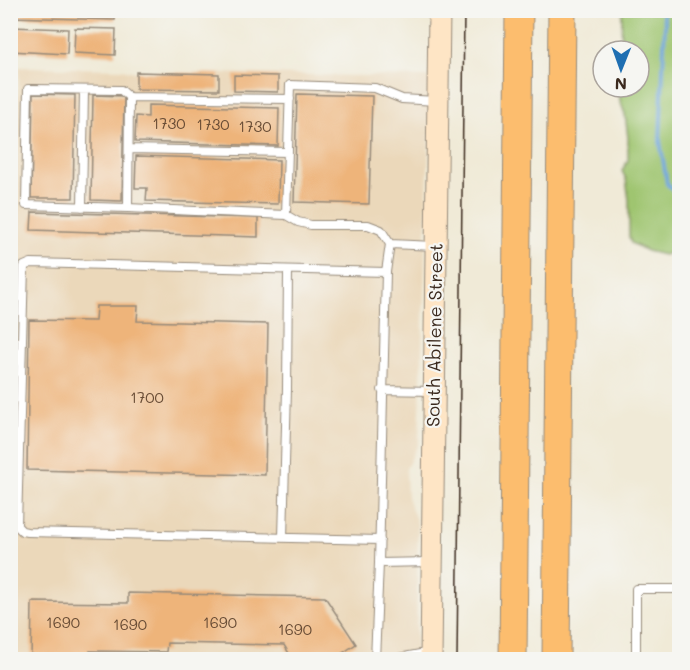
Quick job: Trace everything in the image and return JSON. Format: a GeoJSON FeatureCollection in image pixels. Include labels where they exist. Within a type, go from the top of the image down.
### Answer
{"type":"FeatureCollection","features":[{"type":"Feature","properties":{"kind":"highway"},"geometry":{"type":"LineString","coordinates":[[513,660],[519,10]]}},
{"type":"Feature","properties":{"kind":"highway"},"geometry":{"type":"LineString","coordinates":[[556,660],[562,10]]}},
{"type":"Feature","properties":{"kind":"street","name":"South Abilene Street"},"geometry":{"type":"LineString","coordinates":[[430,656],[439,10]]}},
{"type":"Feature","properties":{"kind":"lane"},"geometry":{"type":"LineString","coordinates":[[286,214],[290,84],[375,88],[402,99],[438,102]]}},
{"type":"Feature","properties":{"kind":"lane"},"geometry":{"type":"LineString","coordinates":[[290,99],[129,97],[122,90],[28,89],[26,205],[286,214],[298,222],[311,225],[368,225],[381,230],[390,244],[386,272],[375,660]]}},
{"type":"Feature","properties":{"kind":"lane"},"geometry":{"type":"LineString","coordinates":[[82,207],[84,90]]}},
{"type":"Feature","properties":{"kind":"lane"},"geometry":{"type":"LineString","coordinates":[[128,208],[129,97]]}},
{"type":"Feature","properties":{"kind":"lane"},"geometry":{"type":"LineString","coordinates":[[129,149],[288,152]]}},
{"type":"Feature","properties":{"kind":"lane"},"geometry":{"type":"LineString","coordinates":[[390,244],[435,246]]}},
{"type":"Feature","properties":{"kind":"lane"},"geometry":{"type":"LineString","coordinates":[[380,540],[27,532],[21,531],[17,526],[24,266],[31,263],[386,272]]}},
{"type":"Feature","properties":{"kind":"lane"},"geometry":{"type":"LineString","coordinates":[[283,538],[288,270]]}},
{"type":"Feature","properties":{"kind":"lane"},"geometry":{"type":"LineString","coordinates":[[382,390],[434,392]]}},
{"type":"Feature","properties":{"kind":"lane"},"geometry":{"type":"LineString","coordinates":[[379,562],[432,562]]}},
{"type":"Feature","properties":{"kind":"lane"},"geometry":{"type":"LineString","coordinates":[[636,660],[636,589],[680,589]]}},
{"type":"Feature","properties":{"kind":"lane"},"geometry":{"type":"LineString","coordinates":[[388,660],[430,656]]}},
{"type":"Feature","properties":{"kind":"shaded area"},"geometry":{"type":"Polygon","coordinates":[[[19,67],[122,69],[136,72],[431,77],[419,442],[406,469],[407,497],[418,526],[416,659],[11,660],[11,394],[19,67]]]}},
{"type":"Feature","properties":{"kind":"green space"},"geometry":{"type":"Polygon","coordinates":[[[622,11],[679,11],[679,249],[664,255],[647,251],[631,243],[629,237],[629,200],[626,179],[622,171],[628,160],[628,138],[625,114],[620,99],[651,99],[651,39],[621,39],[622,11]]]}},
{"type":"Feature","properties":{"kind":"building"},"geometry":{"type":"Polygon","coordinates":[[[10,10],[116,10],[115,20],[10,17],[10,10]]]}},
{"type":"Feature","properties":{"kind":"building"},"geometry":{"type":"Polygon","coordinates":[[[10,27],[68,29],[67,54],[10,51],[10,27]]]}},
{"type":"Feature","properties":{"kind":"building"},"geometry":{"type":"Polygon","coordinates":[[[75,28],[116,29],[115,55],[74,53],[75,28]]]}},
{"type":"Feature","properties":{"kind":"building"},"geometry":{"type":"Polygon","coordinates":[[[136,72],[219,74],[219,90],[136,89],[136,72]]]}},
{"type":"Feature","properties":{"kind":"building"},"geometry":{"type":"Polygon","coordinates":[[[234,75],[278,76],[278,92],[234,91],[234,75]]]}},
{"type":"Feature","properties":{"kind":"building"},"geometry":{"type":"Polygon","coordinates":[[[33,94],[75,95],[73,198],[31,198],[33,94]]]}},
{"type":"Feature","properties":{"kind":"building"},"geometry":{"type":"Polygon","coordinates":[[[297,94],[372,96],[369,204],[294,202],[297,94]]]}},
{"type":"Feature","properties":{"kind":"building"},"geometry":{"type":"Polygon","coordinates":[[[93,95],[124,96],[122,201],[91,200],[93,95]]]}},
{"type":"Feature","properties":{"kind":"building"},"geometry":{"type":"Polygon","coordinates":[[[148,105],[279,108],[278,146],[135,142],[136,116],[148,117],[148,105]]]}},
{"type":"Feature","properties":{"kind":"building"},"geometry":{"type":"Polygon","coordinates":[[[136,156],[279,160],[278,204],[146,201],[147,188],[135,188],[136,156]]]}},
{"type":"Feature","properties":{"kind":"building"},"geometry":{"type":"Polygon","coordinates":[[[32,212],[258,218],[258,237],[31,230],[32,212]]]}},
{"type":"Feature","properties":{"kind":"building"},"geometry":{"type":"Polygon","coordinates":[[[96,306],[138,306],[137,321],[268,324],[265,475],[27,470],[29,320],[95,321],[96,306]]]}},
{"type":"Feature","properties":{"kind":"building"},"geometry":{"type":"Polygon","coordinates":[[[128,593],[325,597],[356,644],[332,660],[293,660],[284,645],[167,643],[166,652],[90,651],[90,660],[31,660],[32,602],[128,603],[128,593]]]}},
{"type":"Feature","properties":{"kind":"waterway"},"geometry":{"type":"LineString","coordinates":[[662,10],[665,23],[660,141],[667,184],[680,198]]}},
{"type":"Feature","properties":{"kind":"tram line"},"geometry":{"type":"LineString","coordinates":[[457,660],[464,10]]}}]}
